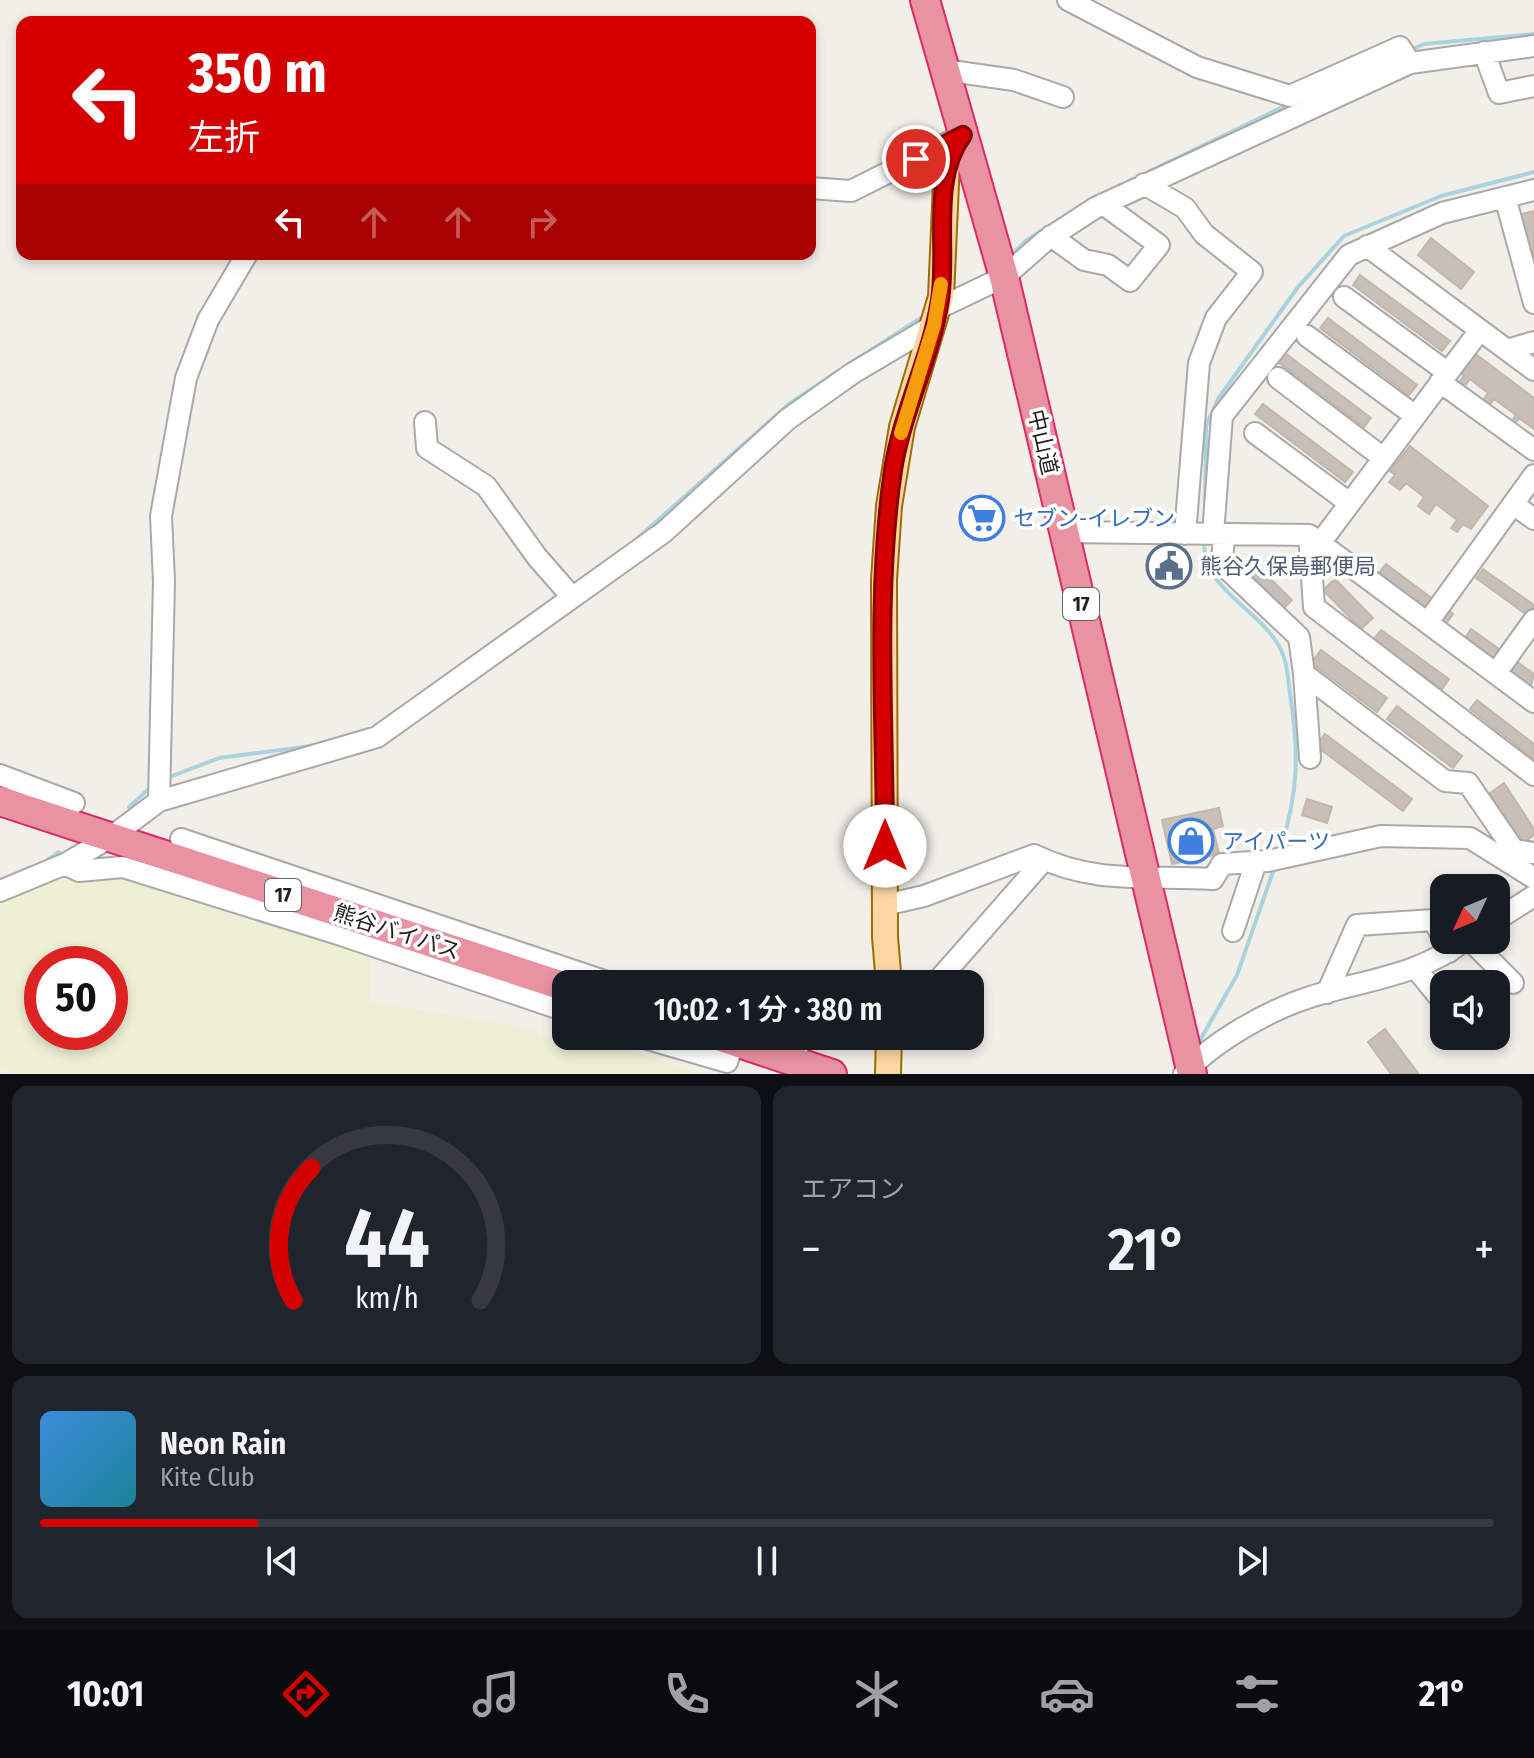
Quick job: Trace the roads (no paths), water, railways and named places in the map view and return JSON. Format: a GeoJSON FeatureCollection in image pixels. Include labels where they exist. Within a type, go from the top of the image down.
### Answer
{"type":"FeatureCollection","features":[{"type":"Feature","properties":{"kind":"highway","name":"中山道"},"geometry":{"type":"LineString","coordinates":[[925,0],[1004,277],[1189,1072]]}},
{"type":"Feature","properties":{"kind":"highway","name":"熊谷バイパス"},"geometry":{"type":"LineString","coordinates":[[0,801],[111,837],[290,887],[552,982]]}},
{"type":"Feature","properties":{"kind":"highway"},"geometry":{"type":"LineString","coordinates":[[759,1050],[832,1074]]}},
{"type":"Feature","properties":{"kind":"main road"},"geometry":{"type":"LineString","coordinates":[[888,970],[885,905],[886,532],[902,427],[936,317],[947,161],[963,135]]}},
{"type":"Feature","properties":{"kind":"main road"},"geometry":{"type":"LineString","coordinates":[[888,1074],[889,1050]]}},
{"type":"Feature","properties":{"kind":"street"},"geometry":{"type":"LineString","coordinates":[[1068,0],[1197,67],[1290,96],[1400,47],[1410,63]]}},
{"type":"Feature","properties":{"kind":"street"},"geometry":{"type":"LineString","coordinates":[[0,891],[65,864],[111,837],[159,801],[377,737],[664,532],[788,419],[936,317],[1004,277],[1051,236],[1103,204],[1410,63],[1534,46]]}},
{"type":"Feature","properties":{"kind":"street"},"geometry":{"type":"LineString","coordinates":[[1484,52],[1499,93],[1534,86]]}},
{"type":"Feature","properties":{"kind":"street"},"geometry":{"type":"LineString","coordinates":[[944,70],[1014,80],[1063,97]]}},
{"type":"Feature","properties":{"kind":"street"},"geometry":{"type":"LineString","coordinates":[[816,188],[851,191],[963,135]]}},
{"type":"Feature","properties":{"kind":"street"},"geometry":{"type":"LineString","coordinates":[[1144,184],[1185,208],[1204,234],[1252,272],[1216,318],[1199,363],[1206,534],[1222,564],[1299,637],[1310,758]]}},
{"type":"Feature","properties":{"kind":"street"},"geometry":{"type":"LineString","coordinates":[[1206,534],[1222,416],[1349,255],[1442,213],[1534,190]]}},
{"type":"Feature","properties":{"kind":"street"},"geometry":{"type":"LineString","coordinates":[[1505,197],[1534,303]]}},
{"type":"Feature","properties":{"kind":"street"},"geometry":{"type":"LineString","coordinates":[[1051,236],[1084,260],[1108,265],[1130,281],[1159,245],[1103,204]]}},
{"type":"Feature","properties":{"kind":"street"},"geometry":{"type":"LineString","coordinates":[[1367,246],[1534,370]]}},
{"type":"Feature","properties":{"kind":"street"},"geometry":{"type":"LineString","coordinates":[[159,801],[164,581],[161,516],[186,378],[208,320],[243,260]]}},
{"type":"Feature","properties":{"kind":"street"},"geometry":{"type":"LineString","coordinates":[[1344,297],[1534,450]]}},
{"type":"Feature","properties":{"kind":"street"},"geometry":{"type":"LineString","coordinates":[[1480,330],[1348,502],[1315,539],[1314,607],[1534,775]]}},
{"type":"Feature","properties":{"kind":"street"},"geometry":{"type":"LineString","coordinates":[[1307,336],[1414,415]]}},
{"type":"Feature","properties":{"kind":"street"},"geometry":{"type":"LineString","coordinates":[[1507,350],[1534,342]]}},
{"type":"Feature","properties":{"kind":"street"},"geometry":{"type":"LineString","coordinates":[[1278,378],[1382,457]]}},
{"type":"Feature","properties":{"kind":"street"},"geometry":{"type":"LineString","coordinates":[[425,422],[427,448],[486,486],[537,557],[572,597]]}},
{"type":"Feature","properties":{"kind":"street"},"geometry":{"type":"LineString","coordinates":[[1255,433],[1348,502]]}},
{"type":"Feature","properties":{"kind":"street"},"geometry":{"type":"LineString","coordinates":[[1428,622],[1534,475]]}},
{"type":"Feature","properties":{"kind":"street"},"geometry":{"type":"LineString","coordinates":[[1513,504],[1534,519]]}},
{"type":"Feature","properties":{"kind":"street"},"geometry":{"type":"LineString","coordinates":[[1064,532],[1315,539],[1534,702]]}},
{"type":"Feature","properties":{"kind":"street"},"geometry":{"type":"LineString","coordinates":[[1496,673],[1534,620]]}},
{"type":"Feature","properties":{"kind":"street"},"geometry":{"type":"LineString","coordinates":[[1304,674],[1445,781],[1468,783],[1514,850],[1534,853]]}},
{"type":"Feature","properties":{"kind":"street"},"geometry":{"type":"LineString","coordinates":[[0,776],[74,803]]}},
{"type":"Feature","properties":{"kind":"street"},"geometry":{"type":"LineString","coordinates":[[885,905],[924,896],[1034,855],[1078,874],[1129,879],[1144,875],[1213,879],[1222,864],[1271,860],[1381,836],[1470,838],[1534,878]]}},
{"type":"Feature","properties":{"kind":"street"},"geometry":{"type":"LineString","coordinates":[[181,839],[290,887],[566,970]]}},
{"type":"Feature","properties":{"kind":"street"},"geometry":{"type":"LineString","coordinates":[[947,970],[1044,860]]}},
{"type":"Feature","properties":{"kind":"street"},"geometry":{"type":"LineString","coordinates":[[1233,931],[1271,860]]}},
{"type":"Feature","properties":{"kind":"street"},"geometry":{"type":"LineString","coordinates":[[65,864],[79,871],[123,867],[338,934],[552,1006]]}},
{"type":"Feature","properties":{"kind":"street"},"geometry":{"type":"LineString","coordinates":[[1510,911],[1534,896]]}},
{"type":"Feature","properties":{"kind":"street"},"geometry":{"type":"LineString","coordinates":[[1327,993],[1357,925],[1430,920]]}},
{"type":"Feature","properties":{"kind":"street"},"geometry":{"type":"LineString","coordinates":[[1189,1072],[1223,1039],[1307,998],[1417,970],[1445,954]]}},
{"type":"Feature","properties":{"kind":"street"},"geometry":{"type":"LineString","coordinates":[[1475,954],[1513,983]]}},
{"type":"Feature","properties":{"kind":"street"},"geometry":{"type":"LineString","coordinates":[[1417,970],[1430,986]]}},
{"type":"Feature","properties":{"kind":"street"},"geometry":{"type":"LineString","coordinates":[[685,1050],[727,1062],[726,1050]]}},
{"type":"Feature","properties":{"kind":"waterway"},"geometry":{"type":"LineString","coordinates":[[1410,50],[1424,44],[1534,34]]}},
{"type":"Feature","properties":{"kind":"waterway"},"geometry":{"type":"LineString","coordinates":[[1142,175],[1289,104]]}},
{"type":"Feature","properties":{"kind":"waterway"},"geometry":{"type":"LineString","coordinates":[[1205,515],[1206,426],[1218,399],[1298,287],[1344,236],[1441,196],[1534,172]]}},
{"type":"Feature","properties":{"kind":"waterway"},"geometry":{"type":"LineString","coordinates":[[1010,256],[1027,240],[1084,204]]}},
{"type":"Feature","properties":{"kind":"waterway"},"geometry":{"type":"LineString","coordinates":[[854,361],[927,314]]}},
{"type":"Feature","properties":{"kind":"waterway"},"geometry":{"type":"LineString","coordinates":[[632,543],[789,404],[840,370]]}},
{"type":"Feature","properties":{"kind":"waterway"},"geometry":{"type":"LineString","coordinates":[[1204,539],[1212,572],[1232,597],[1269,632],[1279,646],[1285,663],[1295,734],[1296,772],[1291,809],[1280,850]]}},
{"type":"Feature","properties":{"kind":"waterway"},"geometry":{"type":"LineString","coordinates":[[521,622],[559,595]]}},
{"type":"Feature","properties":{"kind":"waterway"},"geometry":{"type":"LineString","coordinates":[[167,778],[219,758],[318,745]]}},
{"type":"Feature","properties":{"kind":"waterway"},"geometry":{"type":"LineString","coordinates":[[129,807],[152,786]]}},
{"type":"Feature","properties":{"kind":"waterway"},"geometry":{"type":"LineString","coordinates":[[45,862],[59,852]]}},
{"type":"Feature","properties":{"kind":"waterway"},"geometry":{"type":"LineString","coordinates":[[1198,1044],[1237,975],[1275,866]]}},
{"type":"Feature","properties":{"kind":"place","name":"セブン-イレブン"},"geometry":{"type":"Point","coordinates":[982,518]}},
{"type":"Feature","properties":{"kind":"place","name":"熊谷久保島郵便局"},"geometry":{"type":"Point","coordinates":[1169,566]}},
{"type":"Feature","properties":{"kind":"place","name":"アイパーツ"},"geometry":{"type":"Point","coordinates":[1191,841]}}]}
